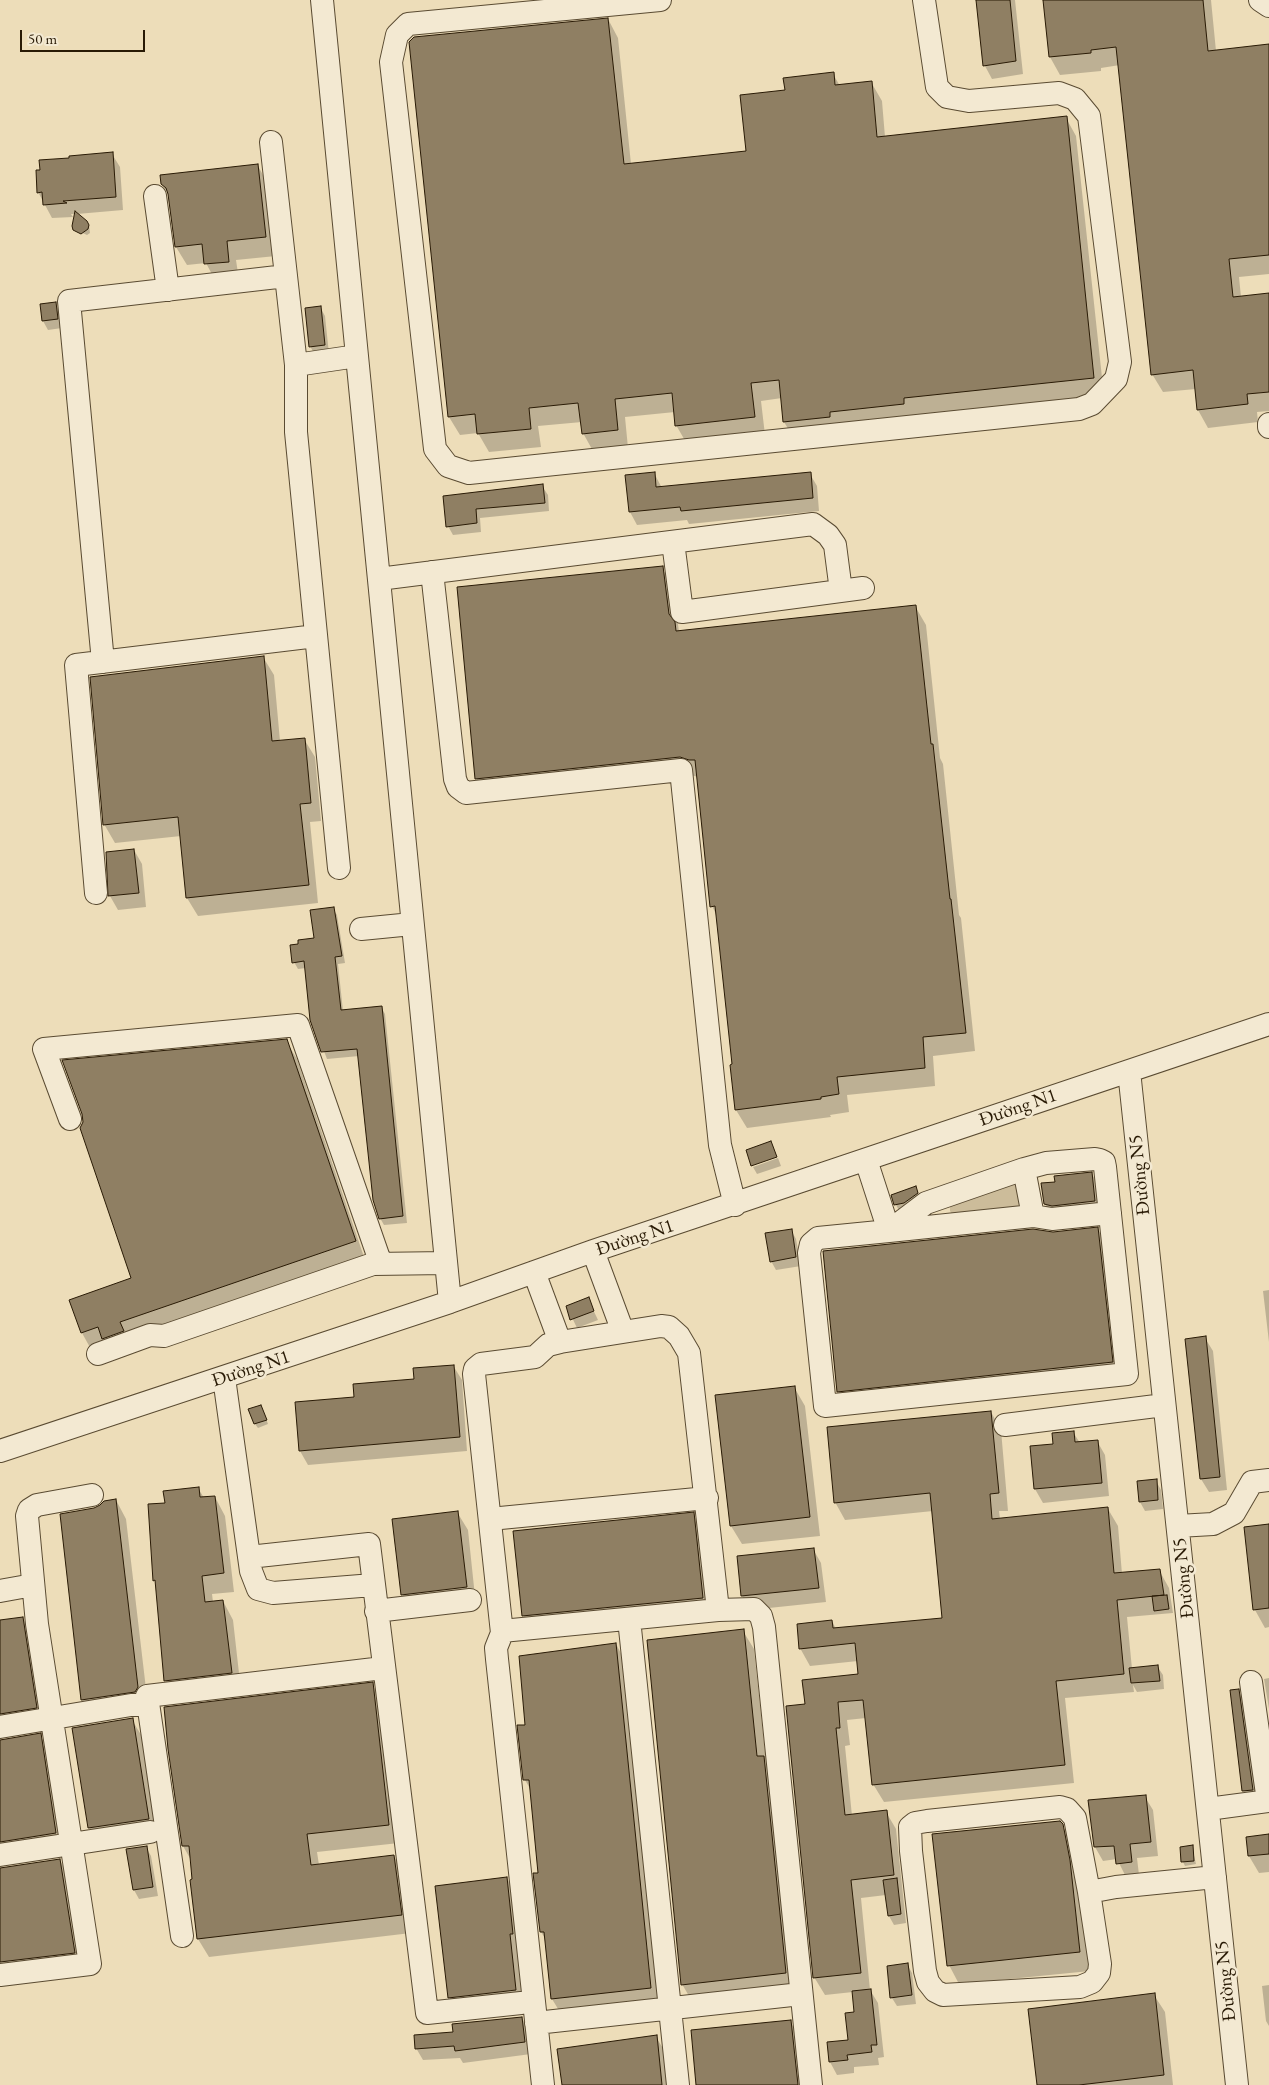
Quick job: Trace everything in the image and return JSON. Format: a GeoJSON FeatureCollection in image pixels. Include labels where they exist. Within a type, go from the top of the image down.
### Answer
{"type":"FeatureCollection","features":[{"type":"Feature","properties":{"kind":"street"},"geometry":{"type":"LineString","coordinates":[[322,0],[450,1302]]}},
{"type":"Feature","properties":{"kind":"street"},"geometry":{"type":"LineString","coordinates":[[660,0],[408,24],[397,35],[391,62],[435,449],[448,466],[469,473],[1079,409],[1092,404],[1116,379],[1120,362],[1090,116],[1075,99],[1059,93],[969,101],[947,97],[938,87],[924,0]]}},
{"type":"Feature","properties":{"kind":"street"},"geometry":{"type":"LineString","coordinates":[[1260,0],[1269,6]]}},
{"type":"Feature","properties":{"kind":"street"},"geometry":{"type":"LineString","coordinates":[[271,142],[296,365],[296,432],[339,868]]}},
{"type":"Feature","properties":{"kind":"street"},"geometry":{"type":"LineString","coordinates":[[155,196],[168,290]]}},
{"type":"Feature","properties":{"kind":"street"},"geometry":{"type":"LineString","coordinates":[[103,662],[69,301],[286,276]]}},
{"type":"Feature","properties":{"kind":"street"},"geometry":{"type":"LineString","coordinates":[[296,365],[357,356]]}},
{"type":"Feature","properties":{"kind":"street"},"geometry":{"type":"LineString","coordinates":[[379,579],[813,524],[828,535],[835,544],[852,589],[682,612],[672,542]]}},
{"type":"Feature","properties":{"kind":"street"},"geometry":{"type":"LineString","coordinates":[[432,572],[455,780],[458,787],[466,793],[680,770],[720,1145],[735,1204]]}},
{"type":"Feature","properties":{"kind":"street"},"geometry":{"type":"LineString","coordinates":[[96,893],[76,665],[316,636]]}},
{"type":"Feature","properties":{"kind":"street"},"geometry":{"type":"LineString","coordinates":[[360,929],[412,924]]}},
{"type":"Feature","properties":{"kind":"street","name":"Đường N1"},"geometry":{"type":"LineString","coordinates":[[0,1451],[450,1302],[593,1251],[1269,1024]]}},
{"type":"Feature","properties":{"kind":"street"},"geometry":{"type":"LineString","coordinates":[[70,1119],[44,1049],[298,1025],[381,1264]]}},
{"type":"Feature","properties":{"kind":"street","name":"Đường N5"},"geometry":{"type":"LineString","coordinates":[[1129,1071],[1237,2085]]}},
{"type":"Feature","properties":{"kind":"street"},"geometry":{"type":"LineString","coordinates":[[866,1160],[889,1230]]}},
{"type":"Feature","properties":{"kind":"street"},"geometry":{"type":"LineString","coordinates":[[889,1230],[926,1203],[1024,1168],[1046,1163],[1100,1160],[1105,1167],[1110,1213],[1127,1374],[825,1406],[810,1253],[811,1244],[818,1238],[1033,1216],[1052,1219],[1110,1213]]}},
{"type":"Feature","properties":{"kind":"street"},"geometry":{"type":"LineString","coordinates":[[1024,1168],[1033,1216]]}},
{"type":"Feature","properties":{"kind":"street"},"geometry":{"type":"LineString","coordinates":[[593,1251],[623,1332]]}},
{"type":"Feature","properties":{"kind":"street"},"geometry":{"type":"LineString","coordinates":[[98,1354],[150,1335],[164,1336],[364,1267],[381,1264],[446,1263]]}},
{"type":"Feature","properties":{"kind":"street"},"geometry":{"type":"LineString","coordinates":[[534,1272],[560,1342]]}},
{"type":"Feature","properties":{"kind":"street"},"geometry":{"type":"LineString","coordinates":[[543,2085],[497,1659],[496,1648],[502,1631],[474,1381],[475,1369],[482,1364],[535,1357],[548,1345],[560,1342],[661,1326],[669,1327],[686,1345],[691,1361],[718,1610]]}},
{"type":"Feature","properties":{"kind":"street"},"geometry":{"type":"LineString","coordinates":[[224,1378],[251,1572],[258,1589],[273,1593],[373,1586]]}},
{"type":"Feature","properties":{"kind":"street"},"geometry":{"type":"LineString","coordinates":[[1005,1425],[1164,1405]]}},
{"type":"Feature","properties":{"kind":"street"},"geometry":{"type":"LineString","coordinates":[[1178,1526],[1213,1524],[1234,1513],[1252,1482],[1269,1480]]}},
{"type":"Feature","properties":{"kind":"street"},"geometry":{"type":"LineString","coordinates":[[0,1975],[90,1964],[37,1624],[27,1516],[29,1510],[37,1504],[92,1495]]}},
{"type":"Feature","properties":{"kind":"street"},"geometry":{"type":"LineString","coordinates":[[490,1519],[707,1498]]}},
{"type":"Feature","properties":{"kind":"street"},"geometry":{"type":"LineString","coordinates":[[249,1556],[368,1544],[426,2013],[521,2003]]}},
{"type":"Feature","properties":{"kind":"street"},"geometry":{"type":"LineString","coordinates":[[0,1591],[34,1585]]}},
{"type":"Feature","properties":{"kind":"street"},"geometry":{"type":"LineString","coordinates":[[376,1611],[470,1600]]}},
{"type":"Feature","properties":{"kind":"street"},"geometry":{"type":"LineString","coordinates":[[502,1631],[718,1610],[754,1609],[761,1616],[764,1628],[811,2085]]}},
{"type":"Feature","properties":{"kind":"street"},"geometry":{"type":"LineString","coordinates":[[629,1619],[678,2085]]}},
{"type":"Feature","properties":{"kind":"street"},"geometry":{"type":"LineString","coordinates":[[182,1936],[147,1696],[383,1668]]}},
{"type":"Feature","properties":{"kind":"street"},"geometry":{"type":"LineString","coordinates":[[1208,1809],[1268,1801],[1251,1682]]}},
{"type":"Feature","properties":{"kind":"street"},"geometry":{"type":"LineString","coordinates":[[0,1727],[131,1705],[148,1705]]}},
{"type":"Feature","properties":{"kind":"street"},"geometry":{"type":"LineString","coordinates":[[1060,1807],[1067,1809],[1075,1818],[1089,1892],[1100,1964],[1099,1973],[1092,1982],[1080,1987],[943,1995],[934,1991],[926,1976],[910,1827],[915,1823],[927,1821],[1060,1807]]}},
{"type":"Feature","properties":{"kind":"street"},"geometry":{"type":"LineString","coordinates":[[0,1855],[150,1832]]}},
{"type":"Feature","properties":{"kind":"street"},"geometry":{"type":"LineString","coordinates":[[1089,1892],[1116,1887],[1215,1877]]}},
{"type":"Feature","properties":{"kind":"street"},"geometry":{"type":"LineString","coordinates":[[536,2023],[801,1994]]}},
{"type":"Feature","properties":{"kind":"shaded area"},"geometry":{"type":"Polygon","coordinates":[[[1018,1182],[1021,1207],[952,1214],[950,1211],[950,1204],[1018,1182]]]}},
{"type":"Feature","properties":{"kind":"building"},"geometry":{"type":"Polygon","coordinates":[[[976,0],[1010,0],[1016,61],[983,66],[976,0]]]}},
{"type":"Feature","properties":{"kind":"building"},"geometry":{"type":"Polygon","coordinates":[[[1043,0],[1203,0],[1208,51],[1269,44],[1269,255],[1229,259],[1233,297],[1269,293],[1269,392],[1247,394],[1248,404],[1197,410],[1193,370],[1151,375],[1116,47],[1091,50],[1091,53],[1049,57],[1043,0]]]}},
{"type":"Feature","properties":{"kind":"building"},"geometry":{"type":"Polygon","coordinates":[[[608,18],[624,164],[746,151],[740,95],[785,90],[783,78],[834,72],[835,85],[872,81],[877,137],[1067,116],[1094,378],[904,398],[904,404],[830,412],[830,417],[783,422],[779,380],[751,383],[755,417],[675,426],[672,393],[615,399],[618,430],[582,434],[578,403],[529,408],[531,429],[477,434],[475,414],[448,417],[409,42],[414,37],[608,18]]]}},
{"type":"Feature","properties":{"kind":"building"},"geometry":{"type":"Polygon","coordinates":[[[113,152],[116,197],[63,201],[67,203],[43,205],[42,192],[37,193],[36,170],[40,170],[39,160],[113,152]]]}},
{"type":"Feature","properties":{"kind":"building"},"geometry":{"type":"Polygon","coordinates":[[[258,164],[266,237],[227,241],[229,262],[204,264],[202,244],[175,247],[168,194],[166,188],[161,184],[160,175],[258,164]]]}},
{"type":"Feature","properties":{"kind":"building"},"geometry":{"type":"Polygon","coordinates":[[[75,211],[89,225],[88,229],[81,234],[73,230],[75,211]]]}},
{"type":"Feature","properties":{"kind":"building"},"geometry":{"type":"Polygon","coordinates":[[[56,302],[58,319],[42,321],[40,304],[56,302]]]}},
{"type":"Feature","properties":{"kind":"building"},"geometry":{"type":"Polygon","coordinates":[[[321,306],[325,345],[309,347],[305,308],[321,306]]]}},
{"type":"Feature","properties":{"kind":"building"},"geometry":{"type":"Polygon","coordinates":[[[655,472],[656,487],[811,472],[813,498],[681,511],[680,507],[629,512],[625,475],[655,472]]]}},
{"type":"Feature","properties":{"kind":"building"},"geometry":{"type":"Polygon","coordinates":[[[543,484],[545,503],[476,509],[477,523],[446,527],[443,496],[543,484]]]}},
{"type":"Feature","properties":{"kind":"building"},"geometry":{"type":"Polygon","coordinates":[[[663,566],[669,614],[675,622],[676,631],[916,605],[966,1033],[923,1037],[925,1068],[837,1077],[839,1094],[821,1097],[821,1099],[735,1110],[730,1065],[732,1064],[715,906],[710,907],[695,760],[680,757],[475,779],[457,587],[663,566]]]}},
{"type":"Feature","properties":{"kind":"building"},"geometry":{"type":"Polygon","coordinates":[[[264,656],[272,741],[305,738],[311,803],[300,804],[309,885],[186,898],[178,817],[103,825],[90,677],[264,656]]]}},
{"type":"Feature","properties":{"kind":"building"},"geometry":{"type":"Polygon","coordinates":[[[134,849],[139,893],[108,896],[106,852],[134,849]]]}},
{"type":"Feature","properties":{"kind":"building"},"geometry":{"type":"Polygon","coordinates":[[[334,907],[342,956],[335,957],[341,1010],[382,1006],[403,1216],[379,1219],[373,1200],[357,1049],[321,1052],[310,1020],[304,961],[292,963],[290,945],[298,944],[298,940],[314,938],[310,910],[334,907]]]}},
{"type":"Feature","properties":{"kind":"building"},"geometry":{"type":"Polygon","coordinates":[[[287,1039],[356,1241],[120,1322],[124,1331],[102,1339],[98,1327],[81,1333],[69,1300],[131,1278],[80,1128],[83,1122],[82,1114],[62,1060],[287,1039]]]}},
{"type":"Feature","properties":{"kind":"building"},"geometry":{"type":"Polygon","coordinates":[[[771,1141],[777,1157],[751,1166],[746,1150],[771,1141]]]}},
{"type":"Feature","properties":{"kind":"building"},"geometry":{"type":"Polygon","coordinates":[[[1092,1172],[1095,1201],[1052,1206],[1044,1204],[1041,1183],[1055,1182],[1054,1176],[1092,1172]]]}},
{"type":"Feature","properties":{"kind":"building"},"geometry":{"type":"Polygon","coordinates":[[[916,1186],[918,1193],[904,1203],[894,1205],[891,1195],[916,1186]]]}},
{"type":"Feature","properties":{"kind":"building"},"geometry":{"type":"Polygon","coordinates":[[[1098,1227],[1113,1362],[837,1392],[823,1251],[1033,1229],[1053,1232],[1098,1227]]]}},
{"type":"Feature","properties":{"kind":"building"},"geometry":{"type":"Polygon","coordinates":[[[792,1229],[796,1257],[770,1262],[765,1233],[792,1229]]]}},
{"type":"Feature","properties":{"kind":"building"},"geometry":{"type":"Polygon","coordinates":[[[589,1297],[594,1311],[570,1320],[566,1306],[589,1297]]]}},
{"type":"Feature","properties":{"kind":"building"},"geometry":{"type":"Polygon","coordinates":[[[1206,1336],[1220,1477],[1200,1479],[1185,1339],[1206,1336]]]}},
{"type":"Feature","properties":{"kind":"building"},"geometry":{"type":"Polygon","coordinates":[[[454,1365],[460,1437],[299,1451],[295,1402],[354,1397],[353,1384],[414,1379],[413,1368],[454,1365]]]}},
{"type":"Feature","properties":{"kind":"building"},"geometry":{"type":"Polygon","coordinates":[[[795,1386],[810,1517],[730,1526],[715,1395],[795,1386]]]}},
{"type":"Feature","properties":{"kind":"building"},"geometry":{"type":"Polygon","coordinates":[[[261,1405],[267,1420],[254,1424],[248,1409],[261,1405]]]}},
{"type":"Feature","properties":{"kind":"building"},"geometry":{"type":"Polygon","coordinates":[[[991,1411],[999,1493],[990,1494],[992,1519],[1108,1507],[1114,1573],[1160,1569],[1164,1595],[1117,1600],[1124,1674],[1056,1681],[1065,1765],[872,1785],[863,1700],[838,1702],[840,1728],[836,1728],[845,1815],[887,1810],[894,1875],[851,1880],[861,1973],[813,1978],[786,1706],[805,1704],[802,1680],[858,1674],[855,1643],[799,1649],[797,1624],[832,1620],[833,1628],[942,1618],[930,1493],[834,1503],[827,1427],[991,1411]]]}},
{"type":"Feature","properties":{"kind":"building"},"geometry":{"type":"Polygon","coordinates":[[[1074,1431],[1075,1442],[1098,1440],[1102,1483],[1034,1489],[1030,1446],[1053,1444],[1052,1433],[1074,1431]]]}},
{"type":"Feature","properties":{"kind":"building"},"geometry":{"type":"Polygon","coordinates":[[[1157,1479],[1158,1500],[1139,1502],[1137,1481],[1157,1479]]]}},
{"type":"Feature","properties":{"kind":"building"},"geometry":{"type":"Polygon","coordinates":[[[199,1487],[200,1497],[215,1496],[224,1573],[202,1576],[205,1602],[223,1600],[232,1673],[164,1681],[155,1580],[153,1581],[148,1504],[165,1503],[163,1491],[199,1487]]]}},
{"type":"Feature","properties":{"kind":"building"},"geometry":{"type":"Polygon","coordinates":[[[116,1499],[138,1687],[135,1692],[81,1700],[60,1514],[94,1508],[104,1501],[116,1499]]]}},
{"type":"Feature","properties":{"kind":"building"},"geometry":{"type":"Polygon","coordinates":[[[458,1511],[467,1587],[401,1595],[392,1519],[458,1511]]]}},
{"type":"Feature","properties":{"kind":"building"},"geometry":{"type":"Polygon","coordinates":[[[694,1512],[703,1598],[522,1616],[513,1531],[694,1512]]]}},
{"type":"Feature","properties":{"kind":"building"},"geometry":{"type":"Polygon","coordinates":[[[1269,1524],[1269,1608],[1253,1610],[1244,1527],[1269,1524]]]}},
{"type":"Feature","properties":{"kind":"building"},"geometry":{"type":"Polygon","coordinates":[[[814,1548],[819,1588],[741,1596],[737,1556],[814,1548]]]}},
{"type":"Feature","properties":{"kind":"building"},"geometry":{"type":"Polygon","coordinates":[[[1167,1595],[1169,1609],[1154,1611],[1152,1596],[1167,1595]]]}},
{"type":"Feature","properties":{"kind":"building"},"geometry":{"type":"Polygon","coordinates":[[[23,1617],[37,1708],[0,1714],[0,1620],[23,1617]]]}},
{"type":"Feature","properties":{"kind":"building"},"geometry":{"type":"Polygon","coordinates":[[[744,1629],[757,1756],[764,1756],[786,1973],[681,1985],[647,1640],[744,1629]]]}},
{"type":"Feature","properties":{"kind":"building"},"geometry":{"type":"Polygon","coordinates":[[[616,1643],[651,1988],[551,1999],[544,1932],[540,1932],[533,1873],[538,1873],[529,1780],[523,1780],[517,1725],[525,1725],[519,1656],[616,1643]]]}},
{"type":"Feature","properties":{"kind":"building"},"geometry":{"type":"Polygon","coordinates":[[[1158,1665],[1160,1681],[1131,1683],[1129,1668],[1158,1665]]]}},
{"type":"Feature","properties":{"kind":"building"},"geometry":{"type":"Polygon","coordinates":[[[373,1682],[389,1825],[307,1834],[311,1865],[394,1855],[402,1915],[197,1939],[190,1880],[192,1879],[189,1846],[182,1846],[164,1707],[373,1682]]]}},
{"type":"Feature","properties":{"kind":"building"},"geometry":{"type":"Polygon","coordinates":[[[1239,1689],[1253,1790],[1242,1791],[1230,1690],[1239,1689]]]}},
{"type":"Feature","properties":{"kind":"building"},"geometry":{"type":"Polygon","coordinates":[[[133,1718],[149,1819],[88,1828],[72,1728],[133,1718]]]}},
{"type":"Feature","properties":{"kind":"building"},"geometry":{"type":"Polygon","coordinates":[[[41,1733],[56,1833],[0,1842],[0,1740],[41,1733]]]}},
{"type":"Feature","properties":{"kind":"building"},"geometry":{"type":"Polygon","coordinates":[[[1146,1795],[1151,1842],[1130,1844],[1132,1862],[1116,1864],[1114,1846],[1094,1847],[1088,1800],[1146,1795]]]}},
{"type":"Feature","properties":{"kind":"building"},"geometry":{"type":"Polygon","coordinates":[[[1060,1821],[1063,1824],[1070,1860],[1080,1952],[947,1966],[932,1834],[1060,1821]]]}},
{"type":"Feature","properties":{"kind":"building"},"geometry":{"type":"Polygon","coordinates":[[[1269,1834],[1269,1854],[1248,1856],[1246,1837],[1269,1834]]]}},
{"type":"Feature","properties":{"kind":"building"},"geometry":{"type":"Polygon","coordinates":[[[1193,1845],[1194,1861],[1181,1862],[1180,1847],[1193,1845]]]}},
{"type":"Feature","properties":{"kind":"building"},"geometry":{"type":"Polygon","coordinates":[[[147,1846],[153,1887],[133,1890],[126,1849],[147,1846]]]}},
{"type":"Feature","properties":{"kind":"building"},"geometry":{"type":"Polygon","coordinates":[[[60,1859],[75,1953],[0,1962],[0,1868],[60,1859]]]}},
{"type":"Feature","properties":{"kind":"building"},"geometry":{"type":"Polygon","coordinates":[[[507,1877],[513,1934],[510,1934],[516,1990],[448,1998],[435,1886],[507,1877]]]}},
{"type":"Feature","properties":{"kind":"building"},"geometry":{"type":"Polygon","coordinates":[[[897,1878],[901,1914],[888,1916],[883,1880],[897,1878]]]}},
{"type":"Feature","properties":{"kind":"building"},"geometry":{"type":"Polygon","coordinates":[[[908,1963],[912,1995],[890,1998],[887,1966],[908,1963]]]}},
{"type":"Feature","properties":{"kind":"building"},"geometry":{"type":"Polygon","coordinates":[[[871,1989],[877,2045],[871,2045],[872,2052],[847,2055],[848,2060],[829,2062],[827,2042],[848,2040],[845,2013],[854,2012],[852,1991],[871,1989]]]}},
{"type":"Feature","properties":{"kind":"building"},"geometry":{"type":"Polygon","coordinates":[[[1155,1993],[1164,2075],[1079,2085],[1037,2085],[1028,2009],[1155,1993]]]}},
{"type":"Feature","properties":{"kind":"building"},"geometry":{"type":"Polygon","coordinates":[[[522,2017],[525,2042],[455,2051],[454,2046],[415,2049],[414,2035],[453,2032],[452,2024],[522,2017]]]}},
{"type":"Feature","properties":{"kind":"building"},"geometry":{"type":"Polygon","coordinates":[[[791,2020],[798,2085],[696,2085],[691,2030],[791,2020]]]}},
{"type":"Feature","properties":{"kind":"building"},"geometry":{"type":"Polygon","coordinates":[[[657,2035],[662,2085],[562,2085],[557,2049],[657,2035]]]}}]}
